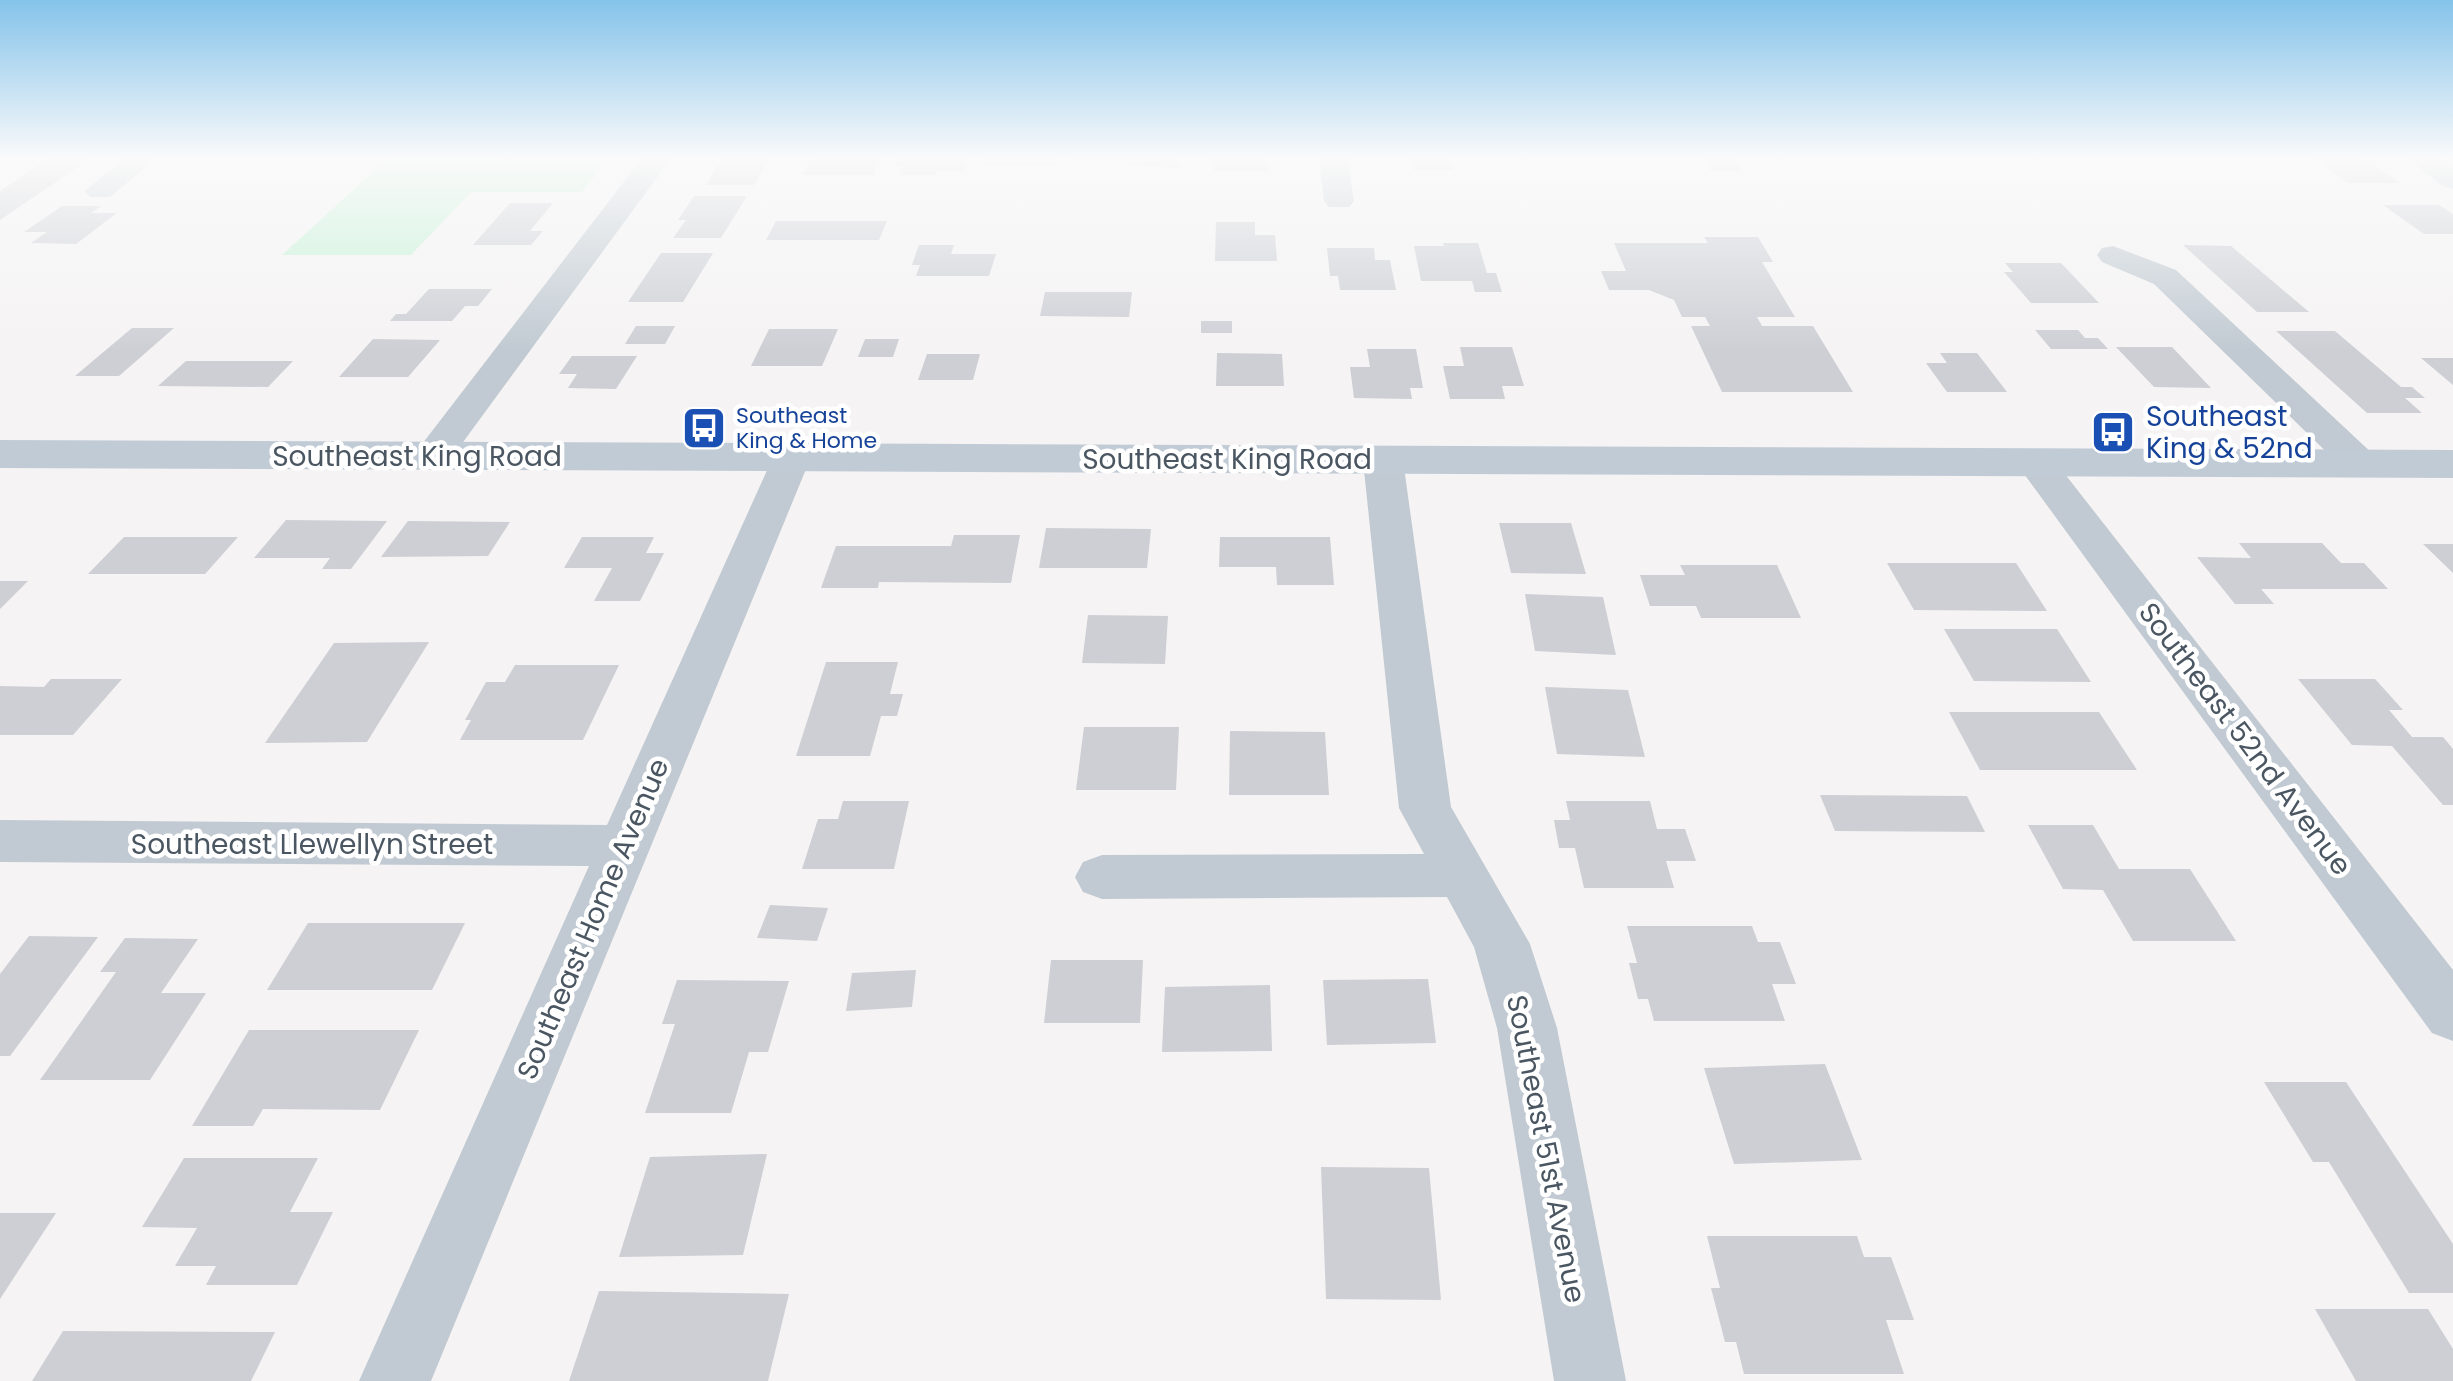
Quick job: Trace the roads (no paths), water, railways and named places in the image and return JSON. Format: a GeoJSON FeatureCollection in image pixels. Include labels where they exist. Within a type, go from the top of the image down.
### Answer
{"type":"FeatureCollection","features":[{"type":"Feature","properties":{"kind":"main road","name":"Southeast King Road"},"geometry":{"type":"LineString","coordinates":[[0,454],[2453,464]]}},
{"type":"Feature","properties":{"kind":"street"},"geometry":{"type":"LineString","coordinates":[[434,456],[610,221]]}},
{"type":"Feature","properties":{"kind":"street"},"geometry":{"type":"LineString","coordinates":[[2113,256],[2165,277],[2361,464]]}},
{"type":"Feature","properties":{"kind":"street","name":"Southeast Home Avenue"},"geometry":{"type":"LineString","coordinates":[[394,1381],[792,457]]}},
{"type":"Feature","properties":{"kind":"street","name":"Southeast 51st Avenue"},"geometry":{"type":"LineString","coordinates":[[1383,460],[1424,808],[1502,944],[1527,1028],[1590,1381]]}},
{"type":"Feature","properties":{"kind":"street","name":"Southeast 52nd Avenue"},"geometry":{"type":"LineString","coordinates":[[2036,463],[2453,1015]]}},
{"type":"Feature","properties":{"kind":"street","name":"Southeast Llewellyn Street"},"geometry":{"type":"LineString","coordinates":[[0,841],[624,846]]}},
{"type":"Feature","properties":{"kind":"street"},"geometry":{"type":"LineString","coordinates":[[1102,877],[1463,876]]}},
{"type":"Feature","properties":{"kind":"place","name":"Southeast King & Home"},"geometry":{"type":"Point","coordinates":[704,428]}},
{"type":"Feature","properties":{"kind":"place","name":"Southeast King & 52nd"},"geometry":{"type":"Point","coordinates":[2113,432]}}]}
